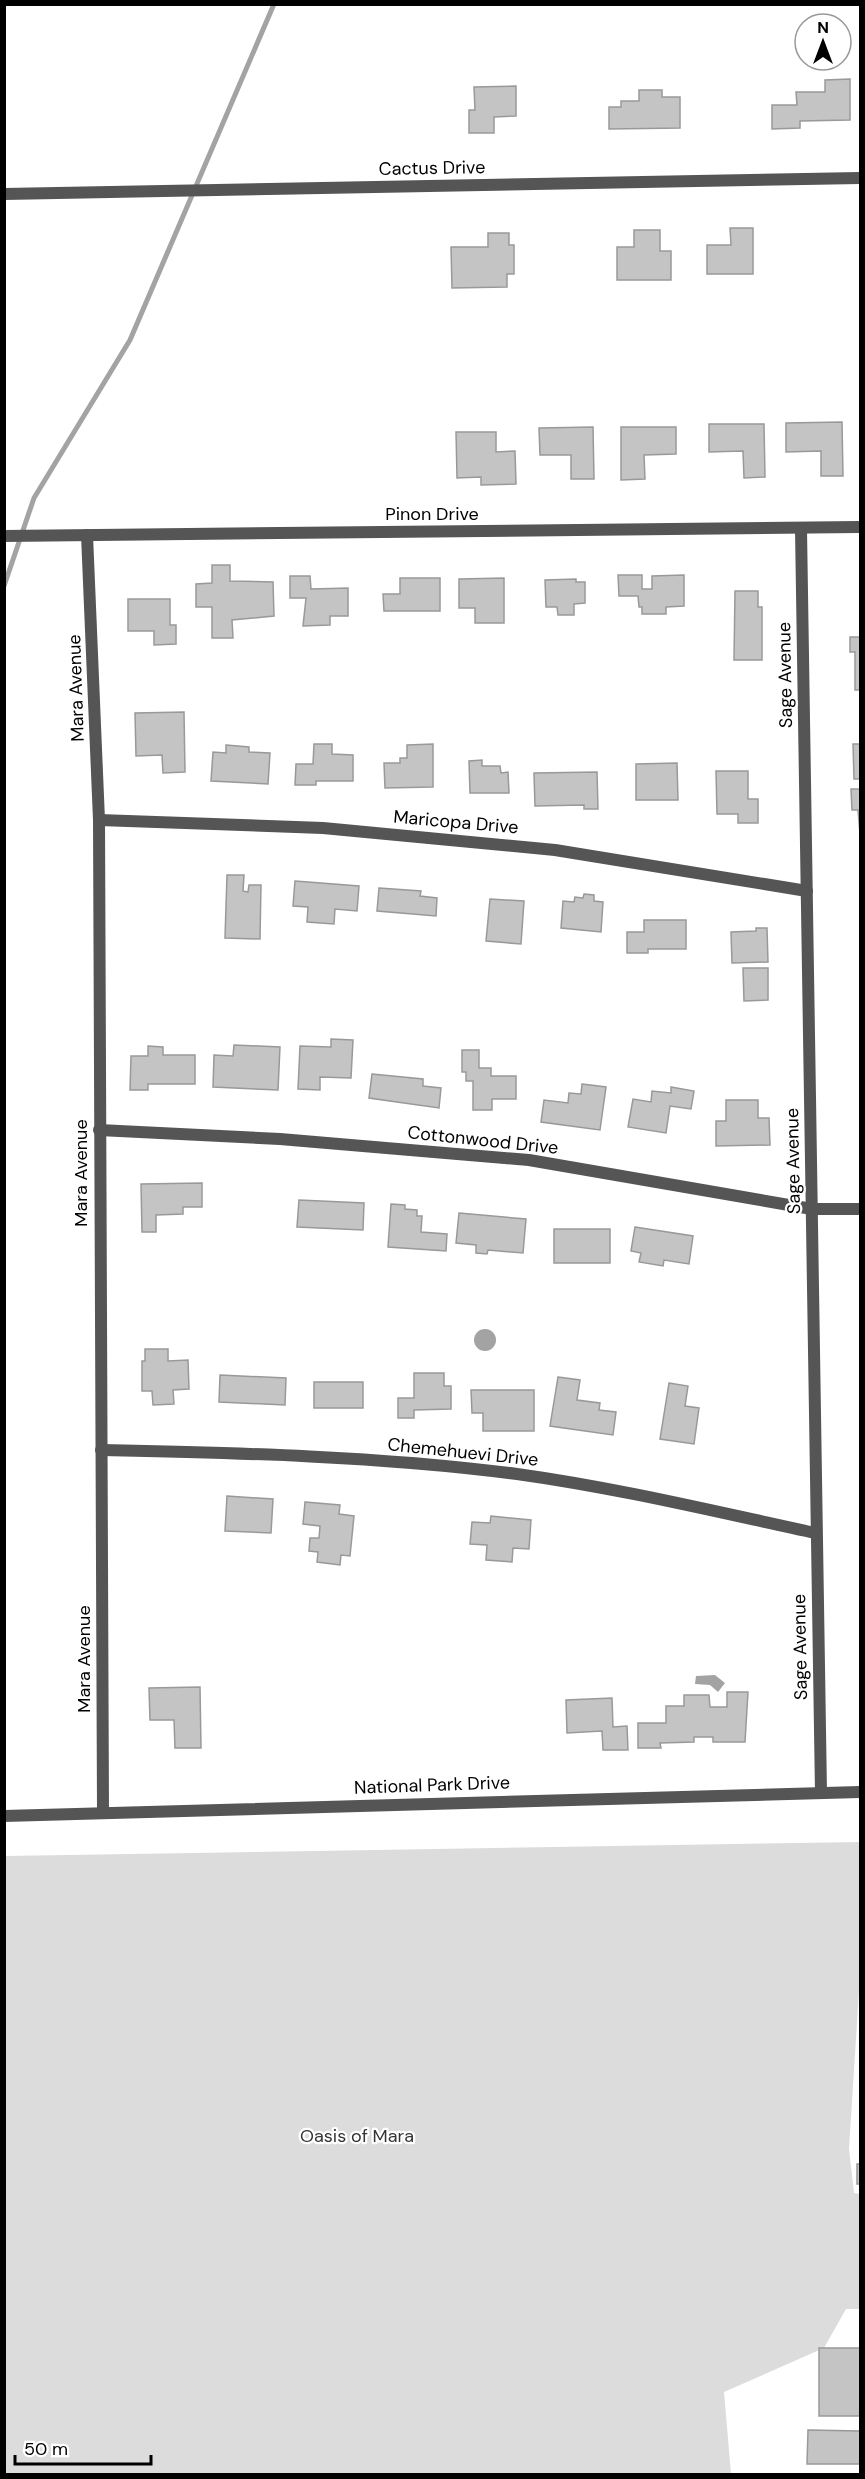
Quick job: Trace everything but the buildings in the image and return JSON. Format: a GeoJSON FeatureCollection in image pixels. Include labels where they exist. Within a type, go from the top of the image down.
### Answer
{"type":"FeatureCollection","features":[{"type":"Feature","properties":{"kind":"street","name":"Cactus Drive"},"geometry":{"type":"LineString","coordinates":[[4,194],[861,178]]}},
{"type":"Feature","properties":{"kind":"street","name":"Pinon Drive"},"geometry":{"type":"LineString","coordinates":[[4,536],[861,527]]}},
{"type":"Feature","properties":{"kind":"street","name":"Sage Avenue"},"geometry":{"type":"LineString","coordinates":[[801,529],[820,1793]]}},
{"type":"Feature","properties":{"kind":"street","name":"Mara Avenue"},"geometry":{"type":"LineString","coordinates":[[87,535],[99,820],[103,1812]]}},
{"type":"Feature","properties":{"kind":"street","name":"Maricopa Drive"},"geometry":{"type":"LineString","coordinates":[[99,820],[323,828],[555,850],[807,891]]}},
{"type":"Feature","properties":{"kind":"street","name":"Cottonwood Drive"},"geometry":{"type":"LineString","coordinates":[[99,1130],[280,1139],[529,1160],[812,1209],[861,1209]]}},
{"type":"Feature","properties":{"kind":"street","name":"Chemehuevi Drive"},"geometry":{"type":"LineString","coordinates":[[101,1450],[258,1454],[418,1464],[517,1474],[615,1490],[815,1533]]}},
{"type":"Feature","properties":{"kind":"street","name":"National Park Drive"},"geometry":{"type":"LineString","coordinates":[[4,1816],[861,1792]]}},
{"type":"Feature","properties":{"kind":"green space","name":"Oasis of Mara"},"geometry":{"type":"Polygon","coordinates":[[[860,1842],[860,1975],[849,2149],[854,2193],[860,2194],[860,2309],[846,2309],[824,2348],[724,2392],[731,2474],[5,2474],[5,1856],[860,1842]]]}},
{"type":"Feature","properties":{"kind":"shaded area"},"geometry":{"type":"Polygon","coordinates":[[[485,1329],[495,1336],[496,1340],[489,1350],[485,1351],[475,1344],[474,1340],[481,1330],[485,1329]]]}},
{"type":"Feature","properties":{"kind":"shaded area"},"geometry":{"type":"Polygon","coordinates":[[[715,1675],[725,1683],[718,1692],[710,1685],[695,1684],[696,1676],[715,1675]]]}},
{"type":"Feature","properties":{"kind":"waterway"},"geometry":{"type":"LineString","coordinates":[[4,586],[34,498],[130,340],[274,4]]}}]}
